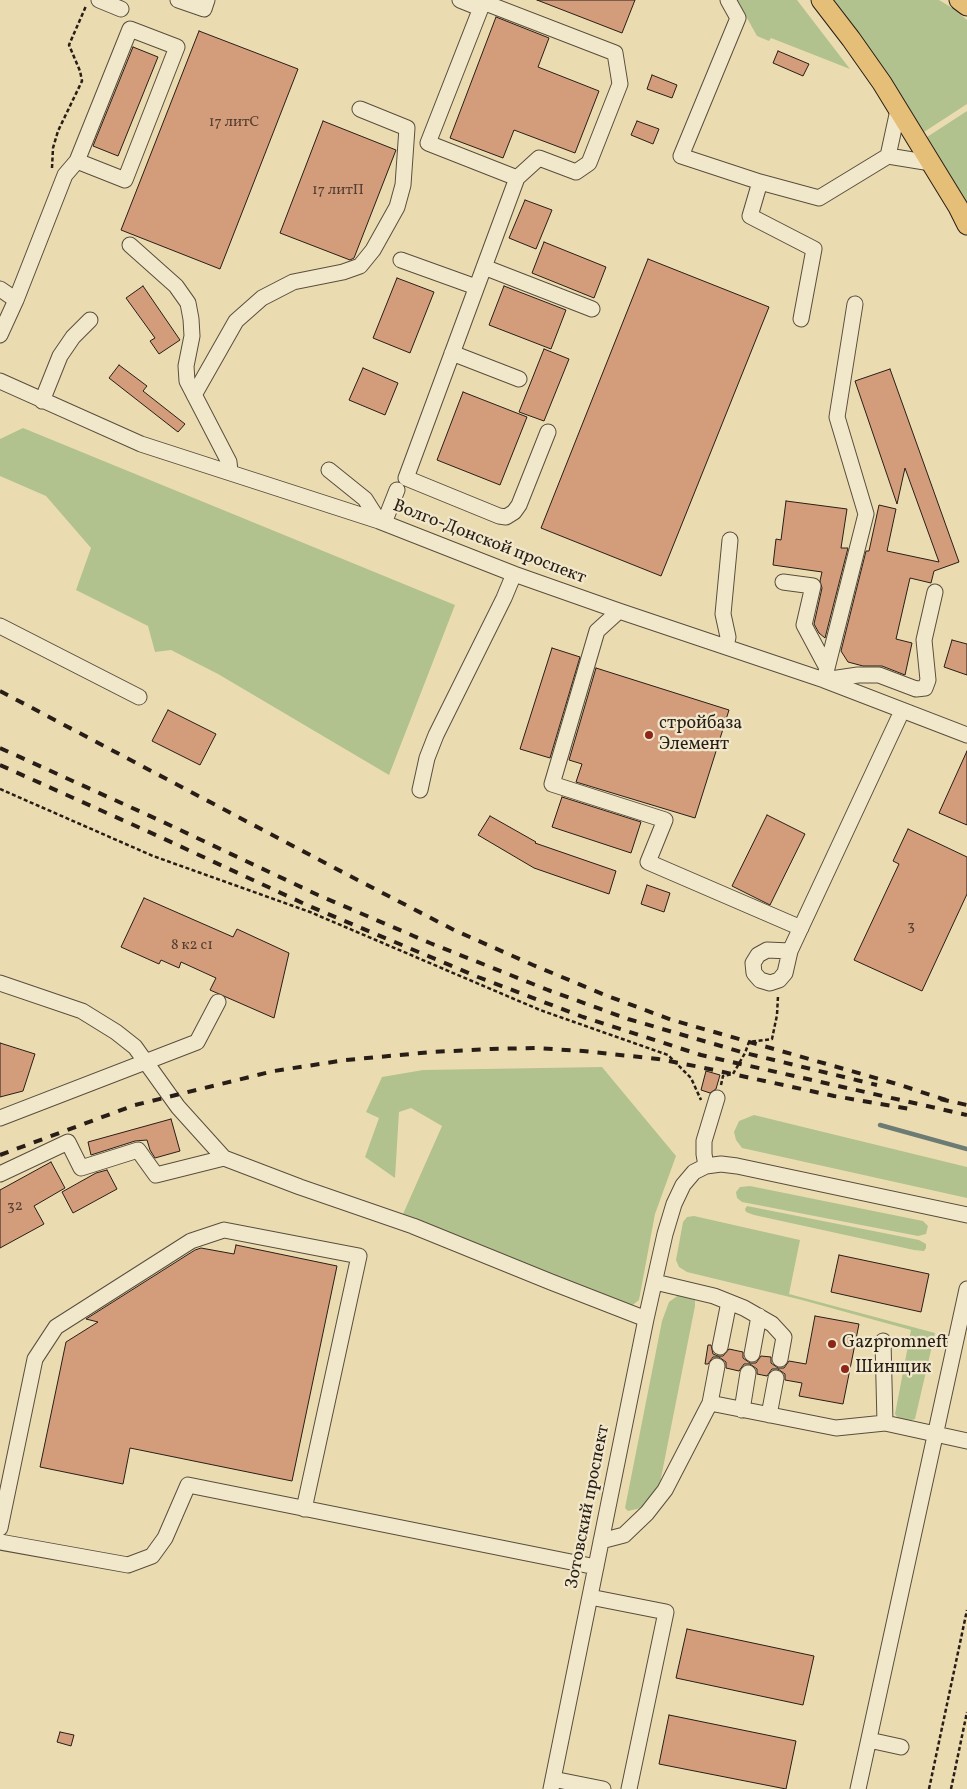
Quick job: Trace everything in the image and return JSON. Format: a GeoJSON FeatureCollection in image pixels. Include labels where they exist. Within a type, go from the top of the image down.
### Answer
{"type":"FeatureCollection","features":[{"type":"Feature","properties":{"kind":"main road"},"geometry":{"type":"LineString","coordinates":[[821,0],[851,39],[898,110],[958,207],[967,225]]}},
{"type":"Feature","properties":{"kind":"main road"},"geometry":{"type":"LineString","coordinates":[[959,0],[967,6]]}},
{"type":"Feature","properties":{"kind":"street"},"geometry":{"type":"LineString","coordinates":[[99,0],[122,9]]}},
{"type":"Feature","properties":{"kind":"street"},"geometry":{"type":"LineString","coordinates":[[178,0],[204,10],[207,0]]}},
{"type":"Feature","properties":{"kind":"street"},"geometry":{"type":"LineString","coordinates":[[460,0],[482,3],[615,53],[620,84],[589,163],[576,172],[539,158],[517,178],[406,478],[499,516],[506,517],[514,512],[519,505],[548,432]]}},
{"type":"Feature","properties":{"kind":"street"},"geometry":{"type":"LineString","coordinates":[[728,0],[738,18],[681,156],[760,182],[819,198],[888,156],[931,164]]}},
{"type":"Feature","properties":{"kind":"street"},"geometry":{"type":"LineString","coordinates":[[482,3],[428,143],[517,178]]}},
{"type":"Feature","properties":{"kind":"street"},"geometry":{"type":"LineString","coordinates":[[0,335],[16,300],[66,174],[77,161],[130,29],[177,47],[125,180],[77,161]]}},
{"type":"Feature","properties":{"kind":"street"},"geometry":{"type":"LineString","coordinates":[[194,395],[236,321],[262,298],[293,282],[344,272],[360,266],[373,250],[397,208],[403,186],[407,128],[360,110]]}},
{"type":"Feature","properties":{"kind":"street"},"geometry":{"type":"LineString","coordinates":[[888,156],[898,110]]}},
{"type":"Feature","properties":{"kind":"street"},"geometry":{"type":"LineString","coordinates":[[760,182],[750,216],[814,249],[801,320]]}},
{"type":"Feature","properties":{"kind":"street"},"geometry":{"type":"LineString","coordinates":[[130,244],[176,286],[188,304],[192,336],[186,366],[187,381],[229,462],[230,471]]}},
{"type":"Feature","properties":{"kind":"street"},"geometry":{"type":"LineString","coordinates":[[401,260],[476,287]]}},
{"type":"Feature","properties":{"kind":"street"},"geometry":{"type":"LineString","coordinates":[[484,267],[592,309]]}},
{"type":"Feature","properties":{"kind":"street"},"geometry":{"type":"LineString","coordinates":[[0,289],[16,300]]}},
{"type":"Feature","properties":{"kind":"street"},"geometry":{"type":"LineString","coordinates":[[825,674],[866,514],[838,417],[855,304]]}},
{"type":"Feature","properties":{"kind":"street"},"geometry":{"type":"LineString","coordinates":[[42,400],[60,356],[90,320]]}},
{"type":"Feature","properties":{"kind":"street"},"geometry":{"type":"LineString","coordinates":[[452,353],[519,379]]}},
{"type":"Feature","properties":{"kind":"street","name":"Волго-Донской проспект"},"geometry":{"type":"LineString","coordinates":[[0,381],[141,444],[230,471],[381,522],[514,574],[726,647],[825,674],[902,710],[967,735]]}},
{"type":"Feature","properties":{"kind":"street"},"geometry":{"type":"LineString","coordinates":[[329,470],[365,499],[381,522],[397,490]]}},
{"type":"Feature","properties":{"kind":"street"},"geometry":{"type":"LineString","coordinates":[[726,647],[728,637],[723,614],[730,540]]}},
{"type":"Feature","properties":{"kind":"street"},"geometry":{"type":"LineString","coordinates":[[420,790],[427,758],[436,735],[514,574]]}},
{"type":"Feature","properties":{"kind":"street"},"geometry":{"type":"LineString","coordinates":[[783,582],[813,586],[804,626],[825,674]]}},
{"type":"Feature","properties":{"kind":"street"},"geometry":{"type":"LineString","coordinates":[[825,674],[879,675],[916,689],[925,688],[928,680],[924,640],[935,592]]}},
{"type":"Feature","properties":{"kind":"street"},"geometry":{"type":"LineString","coordinates":[[619,611],[597,631],[552,784],[664,820],[648,862],[801,928]]}},
{"type":"Feature","properties":{"kind":"street"},"geometry":{"type":"LineString","coordinates":[[0,626],[138,697]]}},
{"type":"Feature","properties":{"kind":"street"},"geometry":{"type":"LineString","coordinates":[[790,952],[767,950],[758,955],[753,963],[754,972],[760,980],[770,983],[779,980],[785,972],[790,952],[902,710]]}},
{"type":"Feature","properties":{"kind":"street"},"geometry":{"type":"LineString","coordinates":[[0,984],[82,1011],[135,1046],[178,1107],[224,1158],[300,1187],[413,1226],[646,1319]]}},
{"type":"Feature","properties":{"kind":"street"},"geometry":{"type":"LineString","coordinates":[[0,1118],[197,1042],[218,1002]]}},
{"type":"Feature","properties":{"kind":"street"},"geometry":{"type":"LineString","coordinates":[[717,1098],[704,1141],[706,1166],[721,1164],[737,1166],[967,1215]]}},
{"type":"Feature","properties":{"kind":"street"},"geometry":{"type":"LineString","coordinates":[[0,1174],[68,1142],[80,1168],[138,1150],[156,1175],[224,1158]]}},
{"type":"Feature","properties":{"kind":"street","name":"Зотовский проспект"},"geometry":{"type":"LineString","coordinates":[[552,1784],[646,1319],[665,1234],[683,1185],[694,1172],[706,1166]]}},
{"type":"Feature","properties":{"kind":"street"},"geometry":{"type":"LineString","coordinates":[[0,1528],[35,1358],[56,1327],[191,1241],[224,1230],[359,1256],[304,1509]]}},
{"type":"Feature","properties":{"kind":"street"},"geometry":{"type":"LineString","coordinates":[[655,1282],[696,1290],[729,1302],[772,1324],[784,1337],[780,1359]]}},
{"type":"Feature","properties":{"kind":"street"},"geometry":{"type":"LineString","coordinates":[[858,1789],[967,1289]]}},
{"type":"Feature","properties":{"kind":"street"},"geometry":{"type":"LineString","coordinates":[[720,1347],[729,1302]]}},
{"type":"Feature","properties":{"kind":"street"},"geometry":{"type":"LineString","coordinates":[[752,1354],[759,1316]]}},
{"type":"Feature","properties":{"kind":"street"},"geometry":{"type":"LineString","coordinates":[[883,1340],[885,1423]]}},
{"type":"Feature","properties":{"kind":"street"},"geometry":{"type":"LineString","coordinates":[[601,1541],[624,1535],[665,1490],[710,1404],[717,1366]]}},
{"type":"Feature","properties":{"kind":"street"},"geometry":{"type":"LineString","coordinates":[[742,1410],[748,1373]]}},
{"type":"Feature","properties":{"kind":"street"},"geometry":{"type":"LineString","coordinates":[[769,1415],[776,1378]]}},
{"type":"Feature","properties":{"kind":"street"},"geometry":{"type":"LineString","coordinates":[[710,1404],[836,1428],[885,1423],[967,1441]]}},
{"type":"Feature","properties":{"kind":"street"},"geometry":{"type":"LineString","coordinates":[[0,1542],[128,1565],[152,1556],[165,1538],[188,1485],[596,1567]]}},
{"type":"Feature","properties":{"kind":"street"},"geometry":{"type":"LineString","coordinates":[[590,1597],[666,1612],[629,1789]]}},
{"type":"Feature","properties":{"kind":"street"},"geometry":{"type":"LineString","coordinates":[[869,1740],[902,1747]]}},
{"type":"Feature","properties":{"kind":"street"},"geometry":{"type":"LineString","coordinates":[[552,1784],[604,1789]]}},
{"type":"Feature","properties":{"kind":"path"},"geometry":{"type":"LineString","coordinates":[[52,177],[53,148],[58,131],[82,81],[80,71],[69,45],[80,16],[89,0]]}},
{"type":"Feature","properties":{"kind":"path"},"geometry":{"type":"LineString","coordinates":[[0,789],[153,856],[310,912],[540,1010],[668,1055],[691,1078],[700,1099],[713,1114]]}},
{"type":"Feature","properties":{"kind":"path"},"geometry":{"type":"LineString","coordinates":[[717,1098],[724,1076],[733,1074],[745,1053],[748,1042],[772,1039],[777,1015],[779,980]]}},
{"type":"Feature","properties":{"kind":"path"},"geometry":{"type":"LineString","coordinates":[[929,1789],[967,1610]]}},
{"type":"Feature","properties":{"kind":"path"},"geometry":{"type":"LineString","coordinates":[[951,1789],[967,1712]]}},
{"type":"Feature","properties":{"kind":"green space"},"geometry":{"type":"Polygon","coordinates":[[[737,0],[797,0],[850,69],[771,38],[769,41],[757,36],[737,0]]]}},
{"type":"Feature","properties":{"kind":"green space"},"geometry":{"type":"Polygon","coordinates":[[[831,0],[939,0],[954,9],[967,20],[967,104],[924,132],[841,11],[831,0]]]}},
{"type":"Feature","properties":{"kind":"green space"},"geometry":{"type":"Polygon","coordinates":[[[967,111],[967,203],[927,137],[967,111]]]}},
{"type":"Feature","properties":{"kind":"green space"},"geometry":{"type":"Polygon","coordinates":[[[23,428],[455,605],[389,775],[218,674],[171,650],[155,652],[148,626],[76,590],[91,548],[46,496],[0,476],[0,439],[23,428]]]}},
{"type":"Feature","properties":{"kind":"green space"},"geometry":{"type":"Polygon","coordinates":[[[602,1067],[676,1156],[655,1214],[639,1300],[629,1308],[403,1214],[442,1126],[411,1108],[399,1112],[395,1178],[365,1157],[379,1118],[366,1112],[382,1077],[423,1070],[602,1067]]]}},
{"type":"Feature","properties":{"kind":"green space"},"geometry":{"type":"Polygon","coordinates":[[[754,1115],[967,1167],[967,1198],[742,1148],[736,1140],[734,1132],[739,1121],[754,1115]]]}},
{"type":"Feature","properties":{"kind":"green space"},"geometry":{"type":"Polygon","coordinates":[[[750,1186],[923,1221],[928,1226],[926,1234],[918,1236],[742,1202],[737,1198],[736,1192],[740,1187],[750,1186]]]}},
{"type":"Feature","properties":{"kind":"green space"},"geometry":{"type":"Polygon","coordinates":[[[747,1206],[919,1240],[926,1244],[926,1248],[924,1251],[914,1250],[754,1215],[746,1212],[747,1206]]]}},
{"type":"Feature","properties":{"kind":"green space"},"geometry":{"type":"Polygon","coordinates":[[[694,1216],[800,1240],[789,1294],[935,1333],[915,1419],[909,1421],[898,1418],[895,1414],[911,1330],[802,1300],[687,1272],[679,1267],[676,1260],[683,1222],[687,1217],[694,1216]]]}},
{"type":"Feature","properties":{"kind":"green space"},"geometry":{"type":"Polygon","coordinates":[[[680,1294],[692,1295],[695,1300],[695,1306],[660,1483],[656,1492],[641,1508],[628,1511],[625,1508],[662,1321],[669,1302],[680,1294]]]}},
{"type":"Feature","properties":{"kind":"building"},"geometry":{"type":"Polygon","coordinates":[[[537,0],[635,0],[622,33],[537,0]]]}},
{"type":"Feature","properties":{"kind":"building"},"geometry":{"type":"Polygon","coordinates":[[[496,17],[549,38],[538,67],[599,91],[575,153],[514,130],[503,158],[450,138],[496,17]]]}},
{"type":"Feature","properties":{"kind":"building"},"geometry":{"type":"Polygon","coordinates":[[[199,31],[298,69],[220,269],[121,230],[199,31]]]}},
{"type":"Feature","properties":{"kind":"building"},"geometry":{"type":"Polygon","coordinates":[[[133,47],[158,57],[118,156],[93,146],[133,47]]]}},
{"type":"Feature","properties":{"kind":"building"},"geometry":{"type":"Polygon","coordinates":[[[778,51],[809,64],[803,76],[773,63],[778,51]]]}},
{"type":"Feature","properties":{"kind":"building"},"geometry":{"type":"Polygon","coordinates":[[[652,75],[677,85],[672,98],[647,89],[652,75]]]}},
{"type":"Feature","properties":{"kind":"building"},"geometry":{"type":"Polygon","coordinates":[[[323,121],[396,150],[354,258],[350,260],[280,233],[323,121]]]}},
{"type":"Feature","properties":{"kind":"building"},"geometry":{"type":"Polygon","coordinates":[[[637,121],[659,129],[653,144],[631,135],[637,121]]]}},
{"type":"Feature","properties":{"kind":"building"},"geometry":{"type":"Polygon","coordinates":[[[525,200],[552,210],[536,249],[509,238],[525,200]]]}},
{"type":"Feature","properties":{"kind":"building"},"geometry":{"type":"Polygon","coordinates":[[[544,242],[606,267],[594,298],[532,273],[544,242]]]}},
{"type":"Feature","properties":{"kind":"building"},"geometry":{"type":"Polygon","coordinates":[[[648,259],[769,307],[661,576],[541,528],[648,259]]]}},
{"type":"Feature","properties":{"kind":"building"},"geometry":{"type":"Polygon","coordinates":[[[397,278],[434,292],[410,353],[373,338],[397,278]]]}},
{"type":"Feature","properties":{"kind":"building"},"geometry":{"type":"Polygon","coordinates":[[[143,286],[180,340],[159,354],[150,341],[155,338],[126,298],[143,286]]]}},
{"type":"Feature","properties":{"kind":"building"},"geometry":{"type":"Polygon","coordinates":[[[504,286],[566,310],[551,349],[489,325],[504,286]]]}},
{"type":"Feature","properties":{"kind":"building"},"geometry":{"type":"Polygon","coordinates":[[[544,349],[569,359],[544,421],[519,412],[544,349]]]}},
{"type":"Feature","properties":{"kind":"building"},"geometry":{"type":"Polygon","coordinates":[[[119,365],[147,386],[143,391],[185,424],[178,432],[109,378],[119,365]]]}},
{"type":"Feature","properties":{"kind":"building"},"geometry":{"type":"Polygon","coordinates":[[[363,368],[398,383],[385,415],[349,400],[363,368]]]}},
{"type":"Feature","properties":{"kind":"building"},"geometry":{"type":"Polygon","coordinates":[[[890,369],[959,562],[934,571],[931,583],[910,578],[896,639],[912,643],[905,675],[882,666],[863,666],[848,662],[841,651],[866,551],[869,551],[879,505],[896,509],[887,551],[939,562],[905,468],[897,504],[855,381],[890,369]]]}},
{"type":"Feature","properties":{"kind":"building"},"geometry":{"type":"Polygon","coordinates":[[[463,392],[527,417],[500,485],[437,460],[463,392]]]}},
{"type":"Feature","properties":{"kind":"building"},"geometry":{"type":"Polygon","coordinates":[[[786,501],[847,509],[841,548],[848,548],[825,638],[819,633],[814,624],[822,588],[820,581],[822,572],[773,565],[776,539],[781,540],[786,501]]]}},
{"type":"Feature","properties":{"kind":"building"},"geometry":{"type":"Polygon","coordinates":[[[952,640],[967,644],[967,675],[944,667],[952,640]]]}},
{"type":"Feature","properties":{"kind":"building"},"geometry":{"type":"Polygon","coordinates":[[[552,648],[580,657],[550,758],[520,749],[552,648]]]}},
{"type":"Feature","properties":{"kind":"building","name":"стройбаза Элемент"},"geometry":{"type":"Polygon","coordinates":[[[596,668],[729,710],[695,818],[576,782],[582,764],[569,760],[596,668]]]}},
{"type":"Feature","properties":{"kind":"building"},"geometry":{"type":"Polygon","coordinates":[[[168,710],[216,734],[200,765],[152,741],[168,710]]]}},
{"type":"Feature","properties":{"kind":"building"},"geometry":{"type":"Polygon","coordinates":[[[967,751],[967,825],[939,813],[967,751]]]}},
{"type":"Feature","properties":{"kind":"building"},"geometry":{"type":"Polygon","coordinates":[[[562,797],[641,822],[631,853],[552,827],[562,797]]]}},
{"type":"Feature","properties":{"kind":"building"},"geometry":{"type":"Polygon","coordinates":[[[767,815],[805,834],[770,905],[732,886],[767,815]]]}},
{"type":"Feature","properties":{"kind":"building"},"geometry":{"type":"Polygon","coordinates":[[[490,816],[535,843],[616,871],[609,894],[534,868],[478,835],[490,816]]]}},
{"type":"Feature","properties":{"kind":"building"},"geometry":{"type":"Polygon","coordinates":[[[908,829],[967,857],[967,894],[922,991],[854,960],[899,864],[893,861],[908,829]]]}},
{"type":"Feature","properties":{"kind":"building"},"geometry":{"type":"Polygon","coordinates":[[[647,885],[670,893],[664,912],[641,904],[647,885]]]}},
{"type":"Feature","properties":{"kind":"building"},"geometry":{"type":"Polygon","coordinates":[[[144,898],[233,937],[237,929],[289,953],[274,1018],[210,990],[216,978],[181,962],[179,968],[161,960],[159,964],[121,947],[144,898]]]}},
{"type":"Feature","properties":{"kind":"building"},"geometry":{"type":"Polygon","coordinates":[[[0,1043],[35,1054],[23,1091],[0,1097],[0,1043]]]}},
{"type":"Feature","properties":{"kind":"building"},"geometry":{"type":"Polygon","coordinates":[[[706,1071],[720,1075],[716,1089],[710,1093],[701,1090],[706,1071]]]}},
{"type":"Feature","properties":{"kind":"building"},"geometry":{"type":"Polygon","coordinates":[[[171,1119],[180,1151],[155,1158],[147,1140],[135,1141],[91,1155],[88,1142],[171,1119]]]}},
{"type":"Feature","properties":{"kind":"building"},"geometry":{"type":"Polygon","coordinates":[[[51,1162],[65,1188],[34,1206],[44,1224],[0,1248],[0,1190],[51,1162]]]}},
{"type":"Feature","properties":{"kind":"building"},"geometry":{"type":"Polygon","coordinates":[[[107,1170],[117,1189],[73,1213],[62,1192],[96,1173],[107,1170]]]}},
{"type":"Feature","properties":{"kind":"building"},"geometry":{"type":"Polygon","coordinates":[[[236,1245],[337,1266],[292,1481],[130,1448],[123,1484],[40,1467],[66,1342],[98,1322],[86,1319],[195,1250],[201,1248],[234,1254],[236,1245]]]}},
{"type":"Feature","properties":{"kind":"building"},"geometry":{"type":"Polygon","coordinates":[[[839,1255],[929,1274],[921,1312],[831,1292],[839,1255]]]}},
{"type":"Feature","properties":{"kind":"building","name":"Gazpromneft"},"geometry":{"type":"Polygon","coordinates":[[[815,1316],[859,1324],[843,1404],[799,1396],[802,1383],[785,1380],[785,1374],[778,1369],[772,1369],[767,1376],[757,1374],[757,1369],[750,1364],[744,1364],[739,1371],[726,1368],[726,1362],[719,1357],[713,1357],[708,1364],[705,1364],[708,1345],[711,1345],[713,1354],[723,1356],[729,1349],[743,1352],[743,1358],[750,1363],[756,1363],[761,1356],[771,1357],[771,1363],[778,1368],[784,1368],[789,1361],[806,1364],[815,1316]]]}},
{"type":"Feature","properties":{"kind":"building"},"geometry":{"type":"Polygon","coordinates":[[[687,1629],[814,1656],[803,1705],[676,1678],[687,1629]]]}},
{"type":"Feature","properties":{"kind":"building"},"geometry":{"type":"Polygon","coordinates":[[[669,1715],[796,1741],[786,1789],[659,1764],[669,1715]]]}},
{"type":"Feature","properties":{"kind":"building"},"geometry":{"type":"Polygon","coordinates":[[[60,1732],[74,1735],[71,1746],[57,1742],[60,1732]]]}},
{"type":"Feature","properties":{"kind":"waterway"},"geometry":{"type":"LineString","coordinates":[[880,1125],[967,1149]]}},
{"type":"Feature","properties":{"kind":"railway"},"geometry":{"type":"LineString","coordinates":[[0,691],[454,930],[533,965],[672,1020],[897,1084],[946,1100]]}},
{"type":"Feature","properties":{"kind":"railway"},"geometry":{"type":"LineString","coordinates":[[0,748],[318,895],[430,943],[548,990],[628,1019],[745,1053],[877,1085]]}},
{"type":"Feature","properties":{"kind":"railway"},"geometry":{"type":"LineString","coordinates":[[0,765],[309,906],[478,977],[583,1017],[701,1055],[967,1115]]}},
{"type":"Feature","properties":{"kind":"railway"},"geometry":{"type":"LineString","coordinates":[[0,1155],[135,1105],[274,1071],[346,1060],[491,1049],[535,1048],[658,1059],[834,1096],[910,1109]]}},
{"type":"Feature","properties":{"kind":"railway"},"geometry":{"type":"LineString","coordinates":[[940,1099],[967,1105]]}},
{"type":"Feature","properties":{"kind":"place","name":"стройбаза Элемент"},"geometry":{"type":"Point","coordinates":[649,735]}},
{"type":"Feature","properties":{"kind":"place","name":"Gazpromneft"},"geometry":{"type":"Point","coordinates":[832,1344]}},
{"type":"Feature","properties":{"kind":"place","name":"Шинщик"},"geometry":{"type":"Point","coordinates":[845,1369]}}]}
